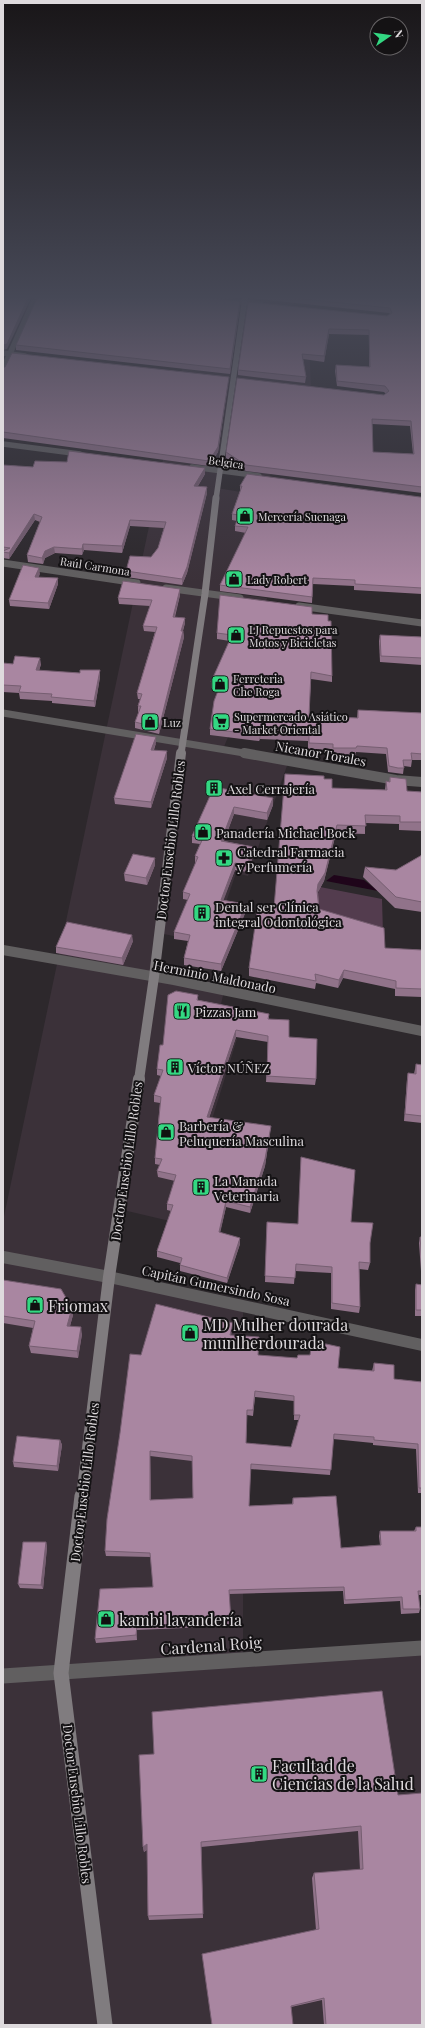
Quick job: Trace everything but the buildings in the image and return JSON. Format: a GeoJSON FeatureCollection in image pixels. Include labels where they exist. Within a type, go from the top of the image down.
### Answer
{"type":"FeatureCollection","features":[{"type":"Feature","properties":{"kind":"main road","name":"Doctor Eusebio Lillo Robles"},"geometry":{"type":"LineString","coordinates":[[105,2025],[61,1673],[109,1277],[154,977],[182,742],[205,594],[219,471],[233,393]]}},
{"type":"Feature","properties":{"kind":"street"},"geometry":{"type":"LineString","coordinates":[[3,444],[88,454]]}},
{"type":"Feature","properties":{"kind":"street","name":"Belgica"},"geometry":{"type":"LineString","coordinates":[[188,467],[269,478]]}},
{"type":"Feature","properties":{"kind":"street","name":"Raúl Carmona"},"geometry":{"type":"LineString","coordinates":[[3,563],[143,584]]}},
{"type":"Feature","properties":{"kind":"street"},"geometry":{"type":"LineString","coordinates":[[158,586],[205,594],[250,599]]}},
{"type":"Feature","properties":{"kind":"street"},"geometry":{"type":"LineString","coordinates":[[289,604],[422,623]]}},
{"type":"Feature","properties":{"kind":"street","name":"Nicanor Torales"},"geometry":{"type":"LineString","coordinates":[[3,713],[182,742],[396,780],[422,782]]}},
{"type":"Feature","properties":{"kind":"street","name":"Herminio Maldonado"},"geometry":{"type":"LineString","coordinates":[[3,950],[154,977],[422,1031]]}},
{"type":"Feature","properties":{"kind":"street","name":"Capitán Gumersindo Sosa"},"geometry":{"type":"LineString","coordinates":[[3,1257],[109,1277],[422,1345]]}},
{"type":"Feature","properties":{"kind":"street","name":"Cardenal Roig"},"geometry":{"type":"LineString","coordinates":[[3,1676],[422,1648]]}},
{"type":"Feature","properties":{"kind":"shaded area"},"geometry":{"type":"Polygon","coordinates":[[[177,393],[308,393],[269,478],[219,471],[217,488],[302,502],[245,574],[236,594],[267,598],[239,711],[223,749],[289,760],[248,876],[236,873],[212,944],[159,933],[154,977],[224,991],[214,1035],[237,1039],[196,1171],[216,1232],[119,1209],[109,1276],[243,1306],[243,1660],[422,1648],[422,2025],[3,2025],[3,1221],[177,393]]]}},
{"type":"Feature","properties":{"kind":"shaded area"},"geometry":{"type":"Polygon","coordinates":[[[334,875],[364,880],[378,891],[326,881],[334,875]]]}},
{"type":"Feature","properties":{"kind":"shaded area"},"geometry":{"type":"Polygon","coordinates":[[[320,887],[382,899],[383,934],[320,914],[316,900],[320,887]]]}},
{"type":"Feature","properties":{"kind":"place","name":"Mercería Suenaga"},"geometry":{"type":"Point","coordinates":[245,516]}},
{"type":"Feature","properties":{"kind":"place","name":"Lady Robert"},"geometry":{"type":"Point","coordinates":[234,579]}},
{"type":"Feature","properties":{"kind":"place","name":"LJ Repuestos para Motos y Bicicletas"},"geometry":{"type":"Point","coordinates":[236,635]}},
{"type":"Feature","properties":{"kind":"place","name":"Ferreteria Che Roga"},"geometry":{"type":"Point","coordinates":[220,684]}},
{"type":"Feature","properties":{"kind":"place","name":"Luz"},"geometry":{"type":"Point","coordinates":[150,722]}},
{"type":"Feature","properties":{"kind":"place","name":"Supermercado Asiático - Market Oriental"},"geometry":{"type":"Point","coordinates":[221,722]}},
{"type":"Feature","properties":{"kind":"place","name":"Axel Cerrajería"},"geometry":{"type":"Point","coordinates":[214,788]}},
{"type":"Feature","properties":{"kind":"place","name":"Panadería Michael Bock"},"geometry":{"type":"Point","coordinates":[203,832]}},
{"type":"Feature","properties":{"kind":"place","name":"Catedral Farmacia y Perfumería"},"geometry":{"type":"Point","coordinates":[224,858]}},
{"type":"Feature","properties":{"kind":"place","name":"Dental ser Clínica integral Odontológica"},"geometry":{"type":"Point","coordinates":[202,913]}},
{"type":"Feature","properties":{"kind":"place","name":"Pizzas Jam"},"geometry":{"type":"Point","coordinates":[182,1011]}},
{"type":"Feature","properties":{"kind":"place","name":"Víctor NÚÑEZ"},"geometry":{"type":"Point","coordinates":[175,1067]}},
{"type":"Feature","properties":{"kind":"place","name":"Barbería & Peluquería Masculina"},"geometry":{"type":"Point","coordinates":[166,1132]}},
{"type":"Feature","properties":{"kind":"place","name":"La Manada Veterinaria"},"geometry":{"type":"Point","coordinates":[201,1187]}},
{"type":"Feature","properties":{"kind":"place","name":"Friomax"},"geometry":{"type":"Point","coordinates":[35,1305]}},
{"type":"Feature","properties":{"kind":"place","name":"MD Mulher dourada munlherdourada"},"geometry":{"type":"Point","coordinates":[190,1333]}},
{"type":"Feature","properties":{"kind":"place","name":"kambi lavandería"},"geometry":{"type":"Point","coordinates":[106,1619]}},
{"type":"Feature","properties":{"kind":"place","name":"Facultad de Ciencias de la Salud"},"geometry":{"type":"Point","coordinates":[259,1774]}}]}
